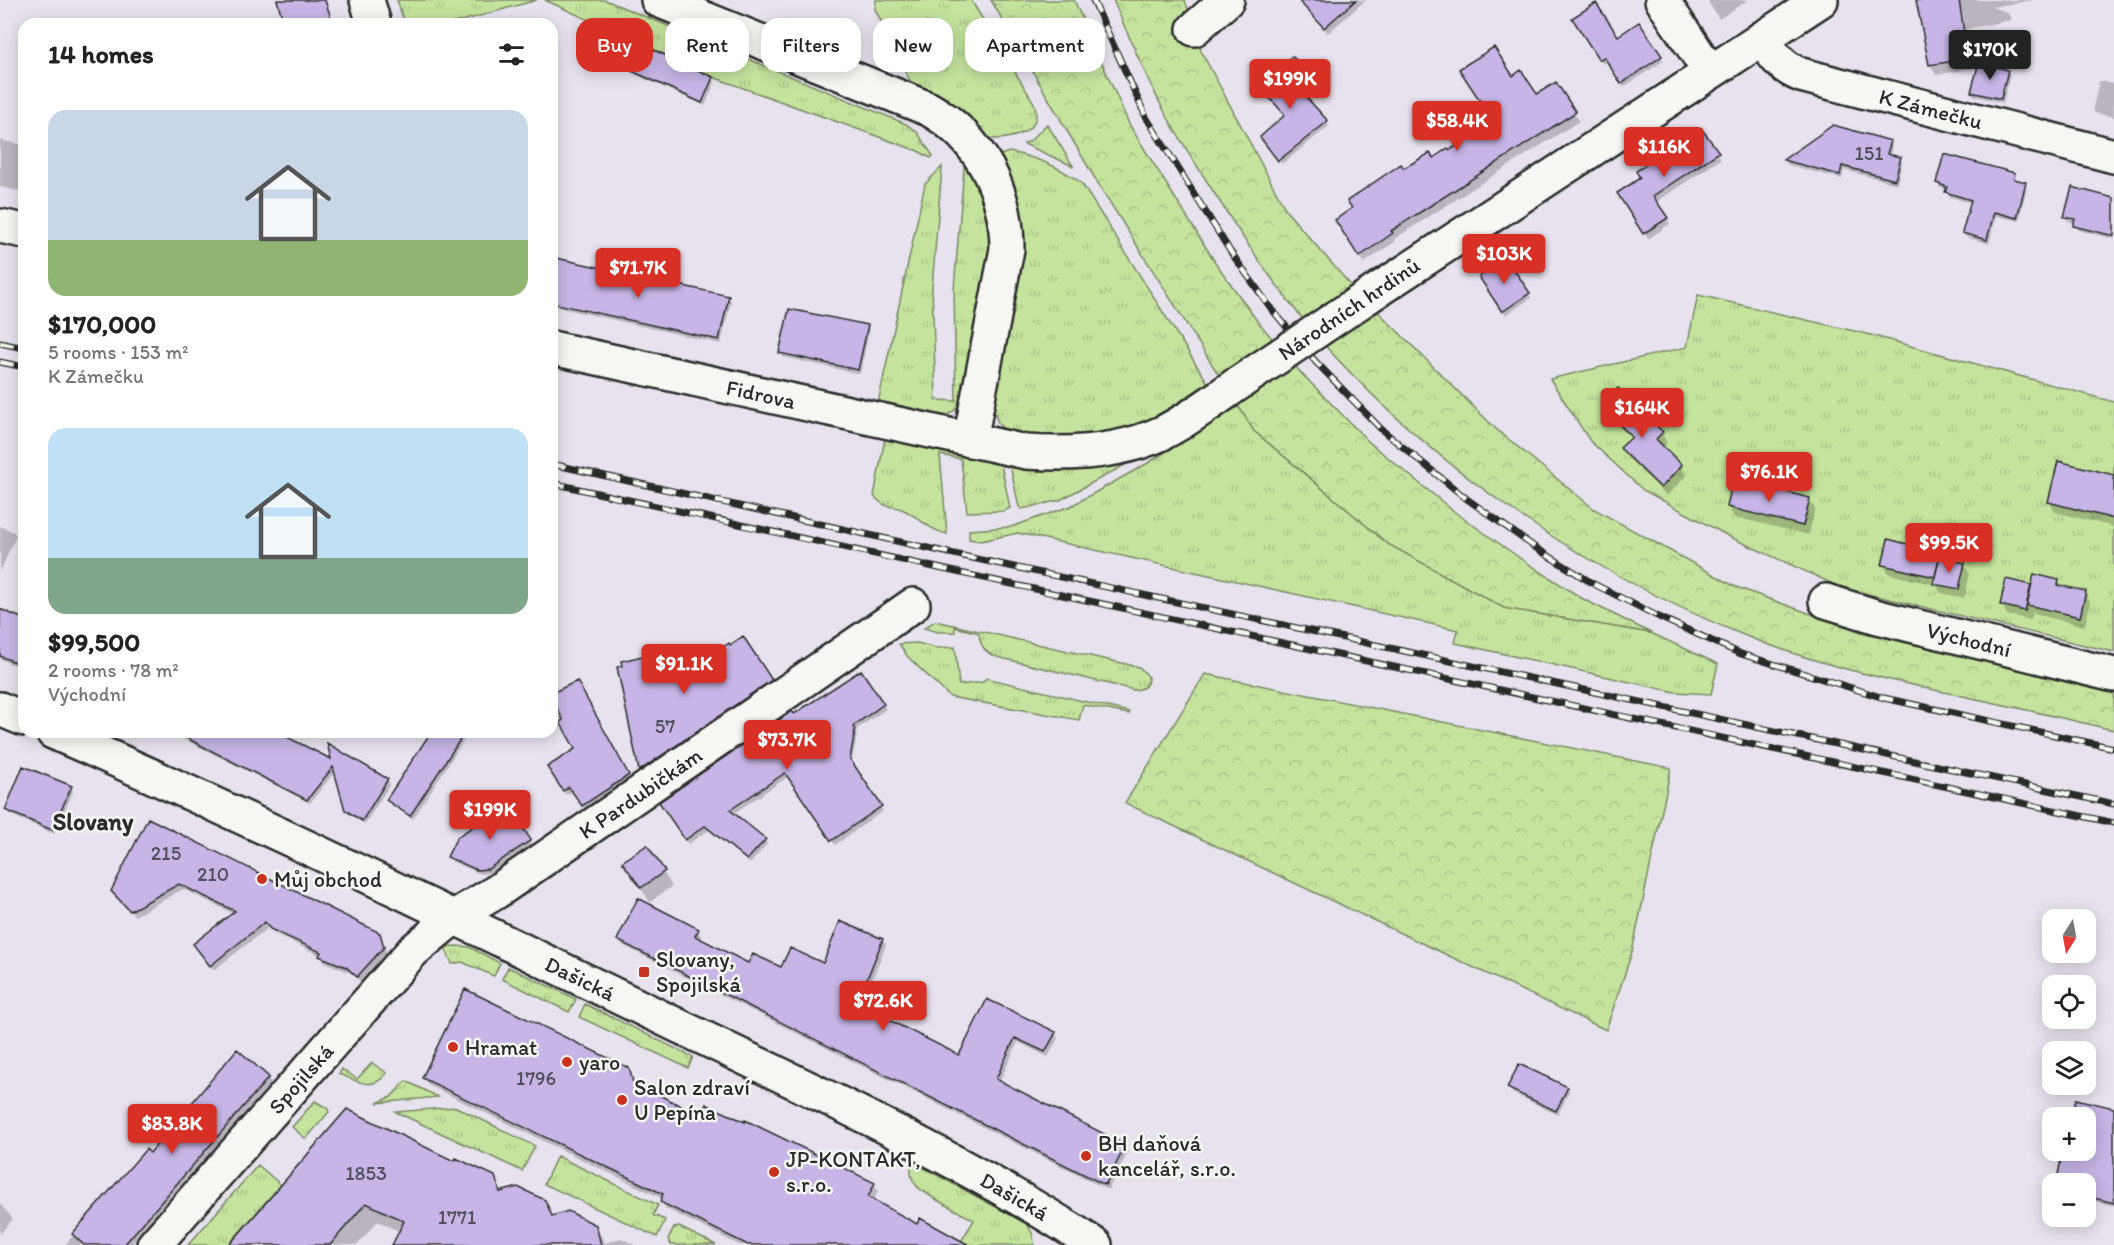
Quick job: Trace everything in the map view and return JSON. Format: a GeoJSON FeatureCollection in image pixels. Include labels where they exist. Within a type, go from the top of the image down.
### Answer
{"type":"FeatureCollection","features":[{"type":"Feature","properties":{"kind":"street"},"geometry":{"type":"LineString","coordinates":[[368,0],[372,18]]}},
{"type":"Feature","properties":{"kind":"street"},"geometry":{"type":"LineString","coordinates":[[658,0],[929,110],[956,126],[977,151],[993,178],[1001,199],[1007,232],[1007,249],[970,440]]}},
{"type":"Feature","properties":{"kind":"street"},"geometry":{"type":"LineString","coordinates":[[1194,29],[1227,0]]}},
{"type":"Feature","properties":{"kind":"street"},"geometry":{"type":"LineString","coordinates":[[1662,0],[1710,72]]}},
{"type":"Feature","properties":{"kind":"street","name":"Národních hrdinů"},"geometry":{"type":"LineString","coordinates":[[970,440],[1026,452],[1055,454],[1104,450],[1161,434],[1821,0]]}},
{"type":"Feature","properties":{"kind":"street","name":"K Zámečku"},"geometry":{"type":"LineString","coordinates":[[1762,38],[1777,61],[1801,75],[2114,156]]}},
{"type":"Feature","properties":{"kind":"street"},"geometry":{"type":"LineString","coordinates":[[0,226],[18,230]]}},
{"type":"Feature","properties":{"kind":"street","name":"Fidrova"},"geometry":{"type":"LineString","coordinates":[[558,349],[970,440]]}},
{"type":"Feature","properties":{"kind":"street","name":"Východní"},"geometry":{"type":"LineString","coordinates":[[1826,601],[1878,617],[2114,675]]}},
{"type":"Feature","properties":{"kind":"street","name":"K Pardubičkám"},"geometry":{"type":"LineString","coordinates":[[454,917],[496,892],[913,605]]}},
{"type":"Feature","properties":{"kind":"street"},"geometry":{"type":"LineString","coordinates":[[0,709],[18,716]]}},
{"type":"Feature","properties":{"kind":"street","name":"Dašická"},"geometry":{"type":"LineString","coordinates":[[67,738],[201,797],[454,917],[912,1141],[1006,1190],[1095,1245]]}},
{"type":"Feature","properties":{"kind":"street","name":"Spojilská"},"geometry":{"type":"LineString","coordinates":[[154,1245],[413,951],[454,917]]}},
{"type":"Feature","properties":{"kind":"green space"},"geometry":{"type":"Polygon","coordinates":[[[397,0],[537,0],[472,18],[403,18],[397,0]]]}},
{"type":"Feature","properties":{"kind":"green space"},"geometry":{"type":"Polygon","coordinates":[[[545,0],[605,0],[649,18],[584,18],[545,0]]]}},
{"type":"Feature","properties":{"kind":"green space"},"geometry":{"type":"Polygon","coordinates":[[[876,0],[971,0],[982,18],[965,18],[965,72],[1015,72],[1034,103],[1035,121],[1024,132],[1016,136],[988,139],[971,120],[955,107],[913,87],[906,72],[953,72],[953,18],[879,18],[875,9],[876,0]]]}},
{"type":"Feature","properties":{"kind":"green space"},"geometry":{"type":"Polygon","coordinates":[[[991,0],[1074,0],[1082,18],[1001,18],[991,0]]]}},
{"type":"Feature","properties":{"kind":"green space"},"geometry":{"type":"Polygon","coordinates":[[[1113,0],[1185,0],[1201,51],[1287,212],[1347,281],[1496,429],[1594,509],[1736,587],[1864,633],[2114,688],[2114,730],[1855,671],[1800,656],[1746,636],[1688,611],[1575,551],[1470,479],[1420,439],[1373,396],[1329,350],[1282,293],[1174,129],[1149,81],[1113,0]]]}},
{"type":"Feature","properties":{"kind":"green space"},"geometry":{"type":"Polygon","coordinates":[[[653,20],[665,25],[665,55],[653,50],[653,20]]]}},
{"type":"Feature","properties":{"kind":"green space"},"geometry":{"type":"Polygon","coordinates":[[[749,59],[761,64],[761,72],[780,72],[906,124],[917,132],[933,156],[931,158],[918,151],[702,72],[749,72],[749,59]]]}},
{"type":"Feature","properties":{"kind":"green space"},"geometry":{"type":"Polygon","coordinates":[[[1105,70],[1130,126],[1215,262],[1255,318],[1301,373],[1370,443],[1456,513],[1583,599],[1651,633],[1504,608],[1388,544],[1254,431],[1097,182],[1033,72],[1105,72],[1105,70]]]}},
{"type":"Feature","properties":{"kind":"green space"},"geometry":{"type":"Polygon","coordinates":[[[1047,124],[1073,166],[1024,144],[1047,124]]]}},
{"type":"Feature","properties":{"kind":"green space"},"geometry":{"type":"Polygon","coordinates":[[[1009,152],[1047,163],[1082,184],[1211,388],[1148,426],[1079,441],[1007,433],[998,423],[993,408],[1023,250],[1016,201],[1000,155],[1009,152]]]}},
{"type":"Feature","properties":{"kind":"green space"},"geometry":{"type":"Polygon","coordinates":[[[970,164],[990,220],[991,253],[962,400],[953,412],[939,418],[877,408],[925,184],[942,167],[932,287],[936,400],[956,401],[954,289],[964,168],[970,164]]]}},
{"type":"Feature","properties":{"kind":"green space"},"geometry":{"type":"Polygon","coordinates":[[[1698,295],[1867,334],[2114,402],[2114,652],[1842,588],[1732,538],[1643,490],[1590,441],[1550,379],[1687,347],[1698,295]]]}},
{"type":"Feature","properties":{"kind":"green space"},"geometry":{"type":"Polygon","coordinates":[[[1239,406],[1254,431],[1388,544],[1504,608],[1651,633],[1718,664],[1711,694],[1675,692],[1455,643],[1458,630],[1018,533],[981,541],[969,539],[969,530],[1011,527],[1071,506],[1148,463],[1239,406]]]}},
{"type":"Feature","properties":{"kind":"green space"},"geometry":{"type":"Polygon","coordinates":[[[886,433],[1000,459],[1010,508],[1004,511],[967,512],[961,459],[940,455],[947,534],[935,530],[904,510],[886,506],[874,496],[886,433]]]}},
{"type":"Feature","properties":{"kind":"green space"},"geometry":{"type":"Polygon","coordinates":[[[1147,453],[1060,500],[1022,509],[1019,507],[1009,461],[1147,453]]]}},
{"type":"Feature","properties":{"kind":"green space"},"geometry":{"type":"Polygon","coordinates":[[[935,621],[1139,667],[1148,676],[1147,682],[1143,688],[1134,690],[997,657],[984,648],[979,633],[955,627],[955,632],[938,632],[924,628],[935,621]]]}},
{"type":"Feature","properties":{"kind":"green space"},"geometry":{"type":"Polygon","coordinates":[[[917,643],[936,648],[955,647],[959,685],[983,682],[986,678],[1129,712],[1129,714],[1083,705],[1079,720],[950,697],[908,657],[899,644],[917,643]]]}},
{"type":"Feature","properties":{"kind":"green space"},"geometry":{"type":"Polygon","coordinates":[[[1205,674],[1671,768],[1632,952],[1606,1030],[1125,803],[1205,674]]]}},
{"type":"Feature","properties":{"kind":"green space"},"geometry":{"type":"Polygon","coordinates":[[[445,947],[469,947],[500,963],[494,976],[462,962],[452,964],[445,947]]]}},
{"type":"Feature","properties":{"kind":"green space"},"geometry":{"type":"Polygon","coordinates":[[[508,967],[576,999],[569,1012],[502,979],[508,967]]]}},
{"type":"Feature","properties":{"kind":"green space"},"geometry":{"type":"Polygon","coordinates":[[[585,1004],[693,1057],[688,1068],[579,1017],[585,1004]]]}},
{"type":"Feature","properties":{"kind":"green space"},"geometry":{"type":"Polygon","coordinates":[[[372,1063],[387,1073],[382,1079],[370,1084],[339,1074],[342,1069],[357,1079],[372,1063]]]}},
{"type":"Feature","properties":{"kind":"green space"},"geometry":{"type":"Polygon","coordinates":[[[406,1081],[438,1097],[377,1103],[391,1097],[406,1081]]]}},
{"type":"Feature","properties":{"kind":"green space"},"geometry":{"type":"Polygon","coordinates":[[[315,1101],[327,1108],[329,1112],[306,1139],[292,1127],[315,1101]]]}},
{"type":"Feature","properties":{"kind":"green space"},"geometry":{"type":"Polygon","coordinates":[[[456,1107],[535,1146],[522,1171],[396,1112],[456,1107]]]}},
{"type":"Feature","properties":{"kind":"green space"},"geometry":{"type":"Polygon","coordinates":[[[557,1156],[658,1205],[653,1215],[665,1220],[657,1237],[544,1184],[557,1156]]]}},
{"type":"Feature","properties":{"kind":"green space"},"geometry":{"type":"Polygon","coordinates":[[[913,1162],[1027,1224],[1033,1235],[1034,1245],[959,1245],[974,1220],[920,1189],[912,1177],[913,1162]]]}},
{"type":"Feature","properties":{"kind":"green space"},"geometry":{"type":"Polygon","coordinates":[[[258,1165],[281,1185],[228,1245],[188,1245],[258,1165]]]}},
{"type":"Feature","properties":{"kind":"green space"},"geometry":{"type":"Polygon","coordinates":[[[679,1227],[716,1245],[671,1245],[668,1239],[674,1228],[679,1227]]]}},
{"type":"Feature","properties":{"kind":"building"},"geometry":{"type":"Polygon","coordinates":[[[277,0],[325,0],[331,18],[282,18],[277,0]]]}},
{"type":"Feature","properties":{"kind":"building"},"geometry":{"type":"Polygon","coordinates":[[[1298,0],[1356,0],[1324,28],[1298,0]]]}},
{"type":"Feature","properties":{"kind":"building"},"geometry":{"type":"Polygon","coordinates":[[[1916,0],[1959,0],[1968,59],[1929,65],[1916,0]]]}},
{"type":"Feature","properties":{"kind":"building"},"geometry":{"type":"Polygon","coordinates":[[[1596,3],[1618,36],[1639,22],[1662,56],[1621,84],[1604,57],[1599,60],[1572,18],[1596,3]]]}},
{"type":"Feature","properties":{"kind":"building"},"geometry":{"type":"Polygon","coordinates":[[[1494,47],[1513,76],[1521,70],[1537,94],[1556,82],[1576,112],[1391,231],[1393,233],[1359,257],[1335,220],[1352,208],[1347,201],[1401,164],[1404,168],[1430,153],[1433,158],[1494,122],[1459,69],[1494,47]]]}},
{"type":"Feature","properties":{"kind":"building"},"geometry":{"type":"Polygon","coordinates":[[[653,50],[665,55],[665,72],[702,72],[713,77],[702,103],[634,72],[653,72],[653,50]]]}},
{"type":"Feature","properties":{"kind":"building"},"geometry":{"type":"Polygon","coordinates":[[[1292,56],[1310,75],[1297,87],[1328,121],[1278,161],[1260,137],[1285,115],[1259,86],[1292,56]]]}},
{"type":"Feature","properties":{"kind":"building"},"geometry":{"type":"Polygon","coordinates":[[[1979,62],[2008,70],[2001,99],[1971,92],[1979,62]]]}},
{"type":"Feature","properties":{"kind":"building"},"geometry":{"type":"Polygon","coordinates":[[[1833,125],[1891,141],[1887,154],[1901,157],[1895,180],[1842,166],[1840,175],[1783,160],[1833,125]]]}},
{"type":"Feature","properties":{"kind":"building"},"geometry":{"type":"Polygon","coordinates":[[[1701,128],[1719,152],[1653,196],[1668,218],[1643,234],[1617,193],[1640,178],[1636,171],[1701,128]]]}},
{"type":"Feature","properties":{"kind":"building"},"geometry":{"type":"Polygon","coordinates":[[[1944,154],[2015,173],[2014,179],[2026,182],[2017,218],[1994,212],[1987,240],[1962,233],[1971,200],[1945,192],[1947,187],[1936,183],[1944,154]]]}},
{"type":"Feature","properties":{"kind":"building"},"geometry":{"type":"Polygon","coordinates":[[[2072,187],[2114,198],[2114,236],[2073,226],[2075,219],[2064,217],[2072,187]]]}},
{"type":"Feature","properties":{"kind":"building"},"geometry":{"type":"Polygon","coordinates":[[[558,258],[729,296],[719,340],[558,304],[558,258]]]}},
{"type":"Feature","properties":{"kind":"building"},"geometry":{"type":"Polygon","coordinates":[[[1506,258],[1530,293],[1502,312],[1479,277],[1506,258]]]}},
{"type":"Feature","properties":{"kind":"building"},"geometry":{"type":"Polygon","coordinates":[[[789,309],[868,325],[858,370],[779,353],[789,309]]]}},
{"type":"Feature","properties":{"kind":"building"},"geometry":{"type":"Polygon","coordinates":[[[1618,388],[1663,432],[1656,439],[1682,465],[1661,488],[1620,448],[1632,437],[1601,406],[1618,388]]]}},
{"type":"Feature","properties":{"kind":"building"},"geometry":{"type":"Polygon","coordinates":[[[2058,461],[2114,475],[2114,519],[2048,502],[2058,461]]]}},
{"type":"Feature","properties":{"kind":"building"},"geometry":{"type":"Polygon","coordinates":[[[1739,480],[1810,498],[1803,526],[1727,507],[1732,483],[1738,485],[1739,480]]]}},
{"type":"Feature","properties":{"kind":"building"},"geometry":{"type":"Polygon","coordinates":[[[1888,539],[1915,546],[1916,541],[1942,547],[1935,577],[1882,565],[1888,539]]]}},
{"type":"Feature","properties":{"kind":"building"},"geometry":{"type":"Polygon","coordinates":[[[1939,558],[1965,563],[1959,589],[1933,584],[1939,558]]]}},
{"type":"Feature","properties":{"kind":"building"},"geometry":{"type":"Polygon","coordinates":[[[2034,574],[2059,580],[2058,585],[2086,591],[2080,617],[2027,605],[2034,574]]]}},
{"type":"Feature","properties":{"kind":"building"},"geometry":{"type":"Polygon","coordinates":[[[2006,579],[2031,585],[2025,611],[2000,605],[2006,579]]]}},
{"type":"Feature","properties":{"kind":"building"},"geometry":{"type":"Polygon","coordinates":[[[0,609],[18,616],[18,664],[0,656],[0,609]]]}},
{"type":"Feature","properties":{"kind":"building"},"geometry":{"type":"Polygon","coordinates":[[[743,636],[772,680],[639,771],[617,667],[622,666],[621,661],[673,649],[681,676],[743,636]]]}},
{"type":"Feature","properties":{"kind":"building"},"geometry":{"type":"Polygon","coordinates":[[[861,670],[884,704],[853,726],[855,730],[850,759],[882,806],[831,841],[785,773],[730,810],[766,839],[747,860],[705,826],[685,840],[659,802],[792,711],[794,714],[861,670]]]}},
{"type":"Feature","properties":{"kind":"building"},"geometry":{"type":"Polygon","coordinates":[[[577,681],[629,775],[582,806],[569,787],[563,791],[547,767],[575,749],[560,722],[563,720],[558,710],[558,690],[577,681]]]}},
{"type":"Feature","properties":{"kind":"building"},"geometry":{"type":"Polygon","coordinates":[[[187,738],[289,738],[331,759],[327,743],[388,779],[362,821],[345,810],[333,767],[307,800],[187,738]]]}},
{"type":"Feature","properties":{"kind":"building"},"geometry":{"type":"Polygon","coordinates":[[[427,738],[461,738],[410,816],[386,800],[427,738]]]}},
{"type":"Feature","properties":{"kind":"building"},"geometry":{"type":"Polygon","coordinates":[[[23,766],[72,786],[52,830],[5,810],[23,766]]]}},
{"type":"Feature","properties":{"kind":"building"},"geometry":{"type":"Polygon","coordinates":[[[507,804],[531,840],[488,869],[477,870],[447,857],[457,837],[507,804]]]}},
{"type":"Feature","properties":{"kind":"building"},"geometry":{"type":"Polygon","coordinates":[[[148,818],[380,933],[384,947],[357,977],[346,967],[319,956],[321,952],[270,929],[265,922],[210,966],[193,944],[235,911],[179,884],[130,911],[111,891],[148,818]]]}},
{"type":"Feature","properties":{"kind":"building"},"geometry":{"type":"Polygon","coordinates":[[[647,845],[665,871],[641,888],[622,862],[647,845]]]}},
{"type":"Feature","properties":{"kind":"building"},"geometry":{"type":"Polygon","coordinates":[[[638,898],[699,929],[695,936],[748,963],[753,954],[781,967],[790,948],[823,963],[840,921],[883,939],[857,1004],[959,1055],[987,999],[1056,1032],[1045,1052],[1015,1038],[996,1079],[1126,1145],[1105,1185],[617,940],[638,898]]]}},
{"type":"Feature","properties":{"kind":"building"},"geometry":{"type":"Polygon","coordinates":[[[465,989],[629,1068],[633,1082],[701,1116],[706,1104],[745,1122],[745,1120],[875,1183],[868,1197],[917,1224],[920,1218],[969,1245],[748,1245],[660,1202],[663,1194],[422,1078],[465,989]]]}},
{"type":"Feature","properties":{"kind":"building"},"geometry":{"type":"Polygon","coordinates":[[[237,1049],[269,1077],[124,1245],[84,1245],[72,1234],[146,1149],[150,1153],[237,1049]]]}},
{"type":"Feature","properties":{"kind":"building"},"geometry":{"type":"Polygon","coordinates":[[[1519,1064],[1568,1087],[1556,1111],[1507,1088],[1519,1064]]]}},
{"type":"Feature","properties":{"kind":"building"},"geometry":{"type":"Polygon","coordinates":[[[2076,1099],[2114,1108],[2114,1203],[2096,1199],[2096,1173],[2058,1173],[2061,1161],[2096,1161],[2096,1107],[2074,1107],[2076,1099]]]}},
{"type":"Feature","properties":{"kind":"building"},"geometry":{"type":"Polygon","coordinates":[[[347,1109],[454,1161],[456,1158],[495,1176],[500,1192],[518,1187],[545,1200],[552,1216],[568,1211],[596,1225],[601,1245],[392,1245],[404,1221],[366,1203],[330,1245],[229,1245],[347,1109]]]}},
{"type":"Feature","properties":{"kind":"railway"},"geometry":{"type":"LineString","coordinates":[[1093,0],[1146,117],[1230,251],[1270,307],[1315,361],[1382,430],[1467,499],[1536,548],[1592,583],[1659,617],[1741,654],[1884,698],[2114,748]]}},
{"type":"Feature","properties":{"kind":"railway"},"geometry":{"type":"LineString","coordinates":[[0,343],[18,347]]}},
{"type":"Feature","properties":{"kind":"railway"},"geometry":{"type":"LineString","coordinates":[[0,362],[18,366]]}},
{"type":"Feature","properties":{"kind":"railway"},"geometry":{"type":"LineString","coordinates":[[558,465],[972,558],[2114,804]]}},
{"type":"Feature","properties":{"kind":"railway"},"geometry":{"type":"LineString","coordinates":[[558,484],[2114,823]]}},
{"type":"Feature","properties":{"kind":"place","name":"Můj obchod"},"geometry":{"type":"Point","coordinates":[262,879]}},
{"type":"Feature","properties":{"kind":"place","name":"Slovany, Spojilská"},"geometry":{"type":"Point","coordinates":[644,972]}},
{"type":"Feature","properties":{"kind":"place","name":"Hramat"},"geometry":{"type":"Point","coordinates":[453,1047]}},
{"type":"Feature","properties":{"kind":"place","name":"yaro"},"geometry":{"type":"Point","coordinates":[567,1062]}},
{"type":"Feature","properties":{"kind":"place","name":"Salon zdraví U Pepína"},"geometry":{"type":"Point","coordinates":[622,1100]}},
{"type":"Feature","properties":{"kind":"place","name":"BH daňová kancelář, s.r.o."},"geometry":{"type":"Point","coordinates":[1086,1156]}},
{"type":"Feature","properties":{"kind":"place","name":"JP-KONTAKT, s.r.o."},"geometry":{"type":"Point","coordinates":[774,1172]}},
{"type":"Feature","properties":{"kind":"district","name":"Slovany"},"geometry":{"type":"Point","coordinates":[93,821]}}]}
